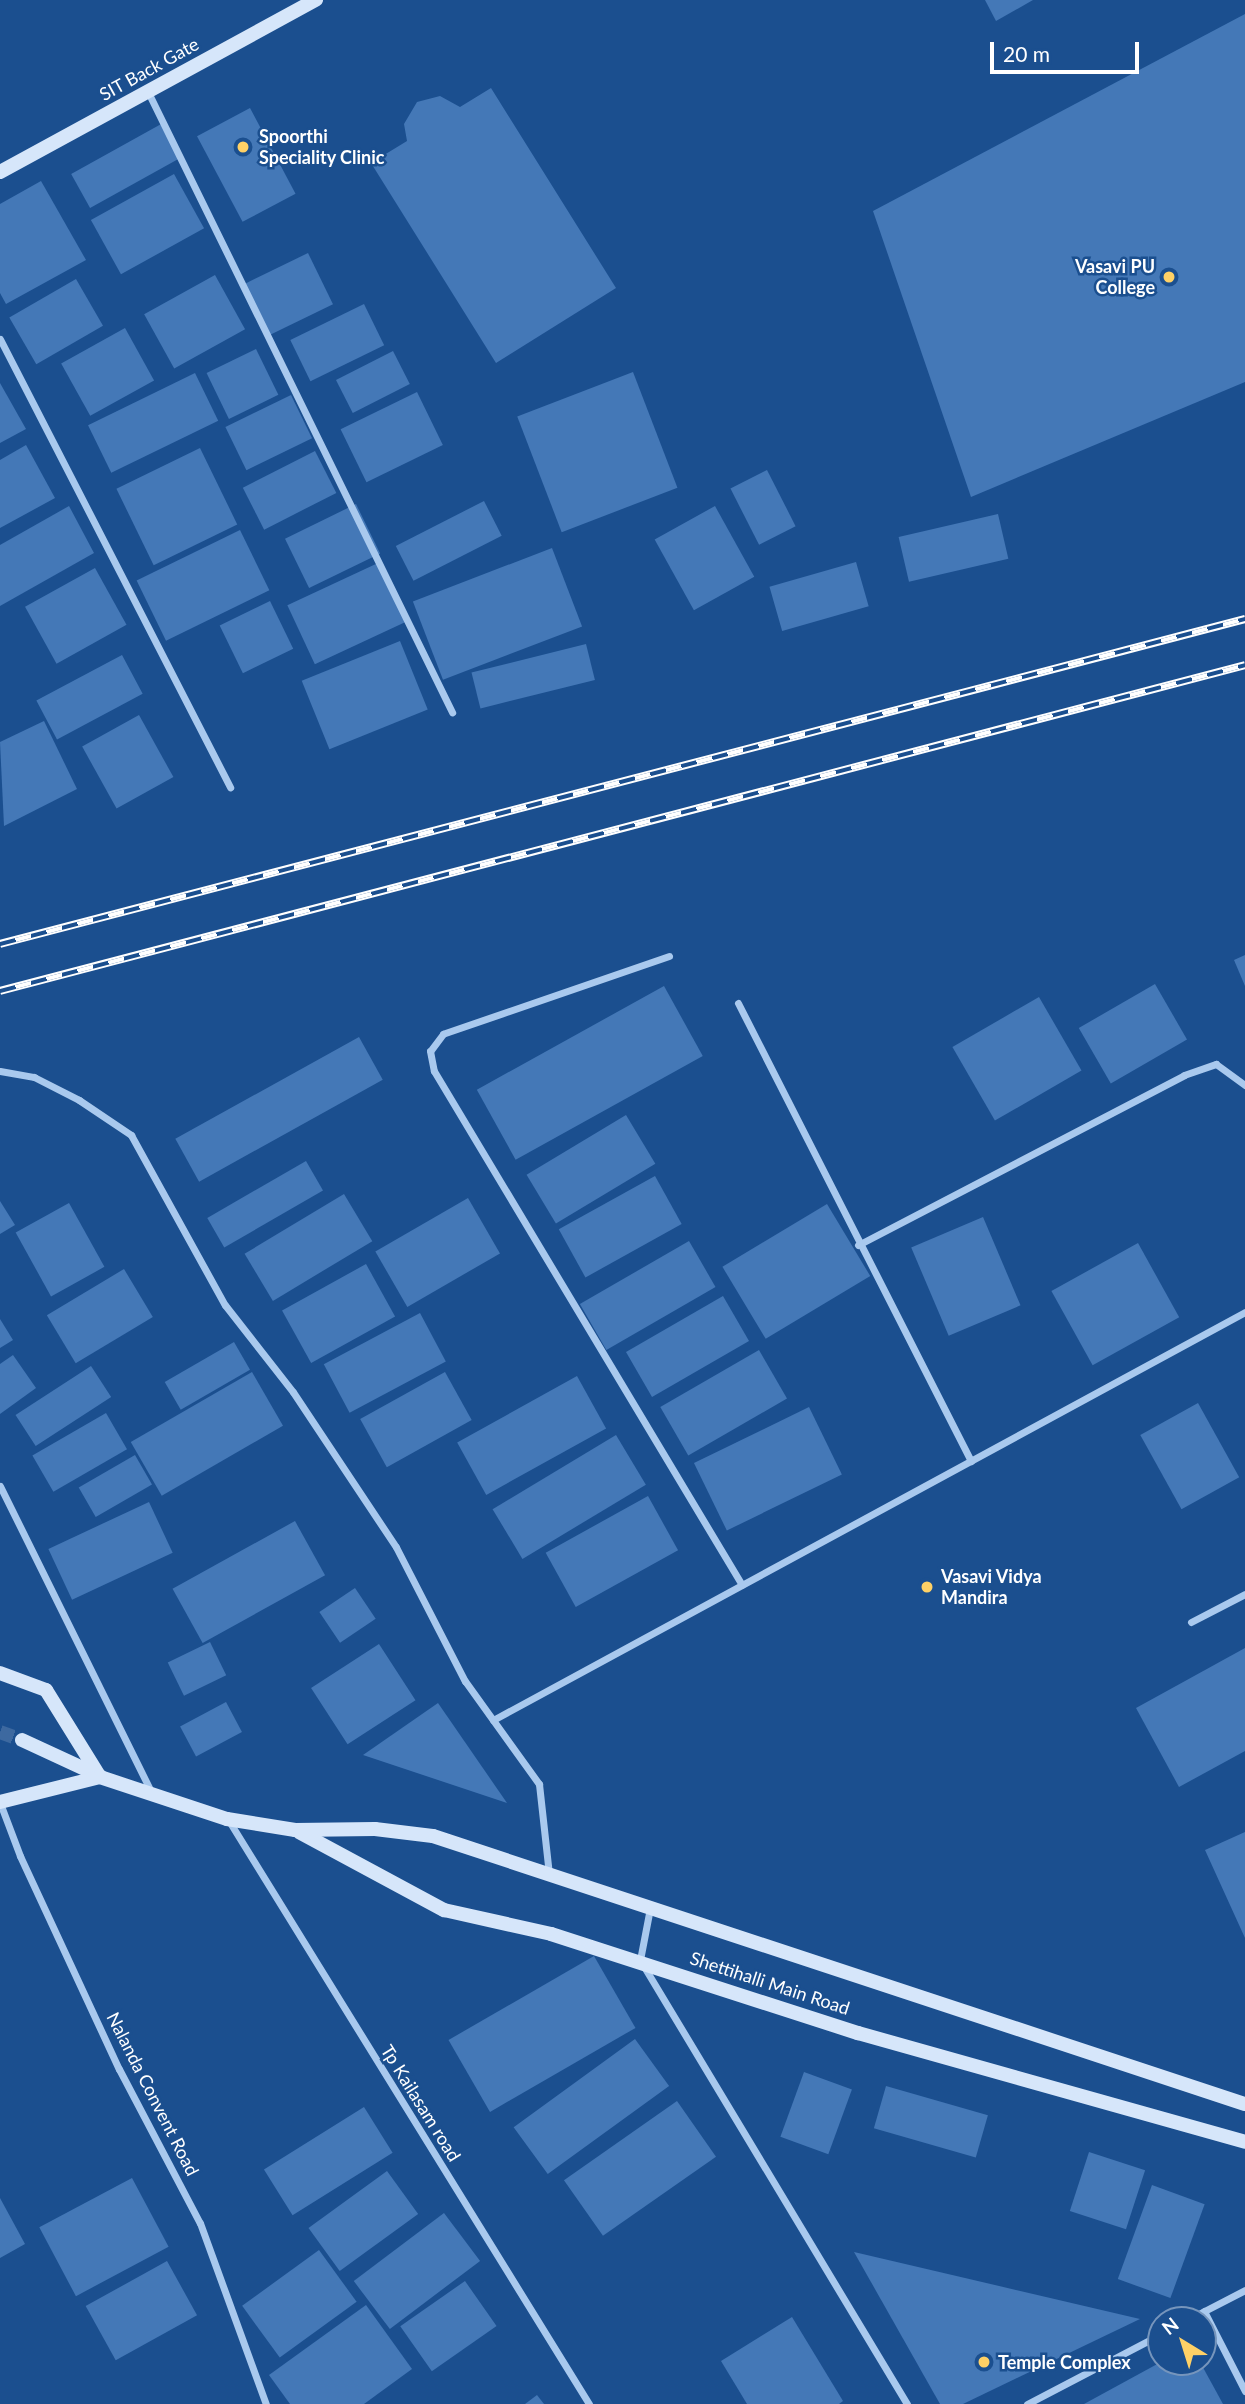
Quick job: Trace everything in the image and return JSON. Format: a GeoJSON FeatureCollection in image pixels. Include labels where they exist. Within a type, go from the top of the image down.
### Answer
{"type":"FeatureCollection","features":[{"type":"Feature","properties":{"kind":"main road","name":"SIT Back Gate"},"geometry":{"type":"LineString","coordinates":[[0,172],[316,0]]}},
{"type":"Feature","properties":{"kind":"main road"},"geometry":{"type":"LineString","coordinates":[[0,1673],[46,1690],[100,1777],[0,1803]]}},
{"type":"Feature","properties":{"kind":"main road","name":"Shettihalli Main Road"},"geometry":{"type":"LineString","coordinates":[[22,1740],[100,1777],[227,1819],[295,1830],[375,1829],[433,1836],[1245,2104]]}},
{"type":"Feature","properties":{"kind":"main road","name":"Shettihalli Main Road"},"geometry":{"type":"LineString","coordinates":[[295,1830],[444,1910],[640,1960],[858,2033],[1245,2143]]}},
{"type":"Feature","properties":{"kind":"street"},"geometry":{"type":"LineString","coordinates":[[148,92],[452,712]]}},
{"type":"Feature","properties":{"kind":"street"},"geometry":{"type":"LineString","coordinates":[[0,339],[230,787]]}},
{"type":"Feature","properties":{"kind":"street"},"geometry":{"type":"LineString","coordinates":[[669,956],[443,1034],[430,1051],[433,1071],[742,1586]]}},
{"type":"Feature","properties":{"kind":"street"},"geometry":{"type":"LineString","coordinates":[[738,1003],[858,1245],[971,1461]]}},
{"type":"Feature","properties":{"kind":"street"},"geometry":{"type":"LineString","coordinates":[[858,1245],[1184,1075],[1216,1065],[1245,1085]]}},
{"type":"Feature","properties":{"kind":"street"},"geometry":{"type":"LineString","coordinates":[[0,1071],[34,1077],[79,1100],[131,1135],[225,1305],[293,1392],[396,1547],[465,1681],[539,1784],[549,1875]]}},
{"type":"Feature","properties":{"kind":"street"},"geometry":{"type":"LineString","coordinates":[[493,1720],[1245,1312]]}},
{"type":"Feature","properties":{"kind":"street"},"geometry":{"type":"LineString","coordinates":[[0,1486],[152,1794]]}},
{"type":"Feature","properties":{"kind":"street"},"geometry":{"type":"LineString","coordinates":[[1191,1622],[1245,1594]]}},
{"type":"Feature","properties":{"kind":"street","name":"Nalanda Convent Road"},"geometry":{"type":"LineString","coordinates":[[0,1803],[20,1856],[119,2069],[200,2223],[265,2404]]}},
{"type":"Feature","properties":{"kind":"street","name":"Tp Kailasam road"},"geometry":{"type":"LineString","coordinates":[[227,1819],[589,2404]]}},
{"type":"Feature","properties":{"kind":"street"},"geometry":{"type":"LineString","coordinates":[[650,1908],[640,1960],[906,2404]]}},
{"type":"Feature","properties":{"kind":"street"},"geometry":{"type":"LineString","coordinates":[[1214,2306],[1245,2290]]}},
{"type":"Feature","properties":{"kind":"street"},"geometry":{"type":"LineString","coordinates":[[1217,2336],[1245,2390]]}},
{"type":"Feature","properties":{"kind":"street"},"geometry":{"type":"LineString","coordinates":[[1027,2404],[1147,2341]]}},
{"type":"Feature","properties":{"kind":"building"},"geometry":{"type":"Polygon","coordinates":[[[985,0],[1033,0],[996,21],[985,0]]]}},
{"type":"Feature","properties":{"kind":"building"},"geometry":{"type":"Polygon","coordinates":[[[1245,14],[1245,382],[971,497],[873,211],[1245,14]]]}},
{"type":"Feature","properties":{"kind":"building"},"geometry":{"type":"Polygon","coordinates":[[[491,88],[616,288],[496,363],[371,163],[407,141],[404,124],[417,102],[440,96],[460,107],[491,88]]]}},
{"type":"Feature","properties":{"kind":"building"},"geometry":{"type":"Polygon","coordinates":[[[250,108],[296,194],[243,222],[197,136],[250,108]]]}},
{"type":"Feature","properties":{"kind":"building"},"geometry":{"type":"Polygon","coordinates":[[[163,123],[182,157],[90,208],[71,174],[163,123]]]}},
{"type":"Feature","properties":{"kind":"building"},"geometry":{"type":"Polygon","coordinates":[[[174,174],[204,228],[121,274],[91,220],[174,174]]]}},
{"type":"Feature","properties":{"kind":"building"},"geometry":{"type":"Polygon","coordinates":[[[41,181],[86,260],[6,304],[0,293],[0,204],[41,181]]]}},
{"type":"Feature","properties":{"kind":"building"},"geometry":{"type":"Polygon","coordinates":[[[308,253],[333,304],[266,337],[241,286],[308,253]]]}},
{"type":"Feature","properties":{"kind":"building"},"geometry":{"type":"Polygon","coordinates":[[[215,275],[245,329],[174,368],[144,314],[215,275]]]}},
{"type":"Feature","properties":{"kind":"building"},"geometry":{"type":"Polygon","coordinates":[[[76,279],[103,326],[36,364],[9,318],[76,279]]]}},
{"type":"Feature","properties":{"kind":"building"},"geometry":{"type":"Polygon","coordinates":[[[364,304],[384,345],[310,381],[290,340],[364,304]]]}},
{"type":"Feature","properties":{"kind":"building"},"geometry":{"type":"Polygon","coordinates":[[[125,328],[154,380],[90,416],[61,363],[125,328]]]}},
{"type":"Feature","properties":{"kind":"building"},"geometry":{"type":"Polygon","coordinates":[[[256,349],[278,395],[229,419],[207,373],[256,349]]]}},
{"type":"Feature","properties":{"kind":"building"},"geometry":{"type":"Polygon","coordinates":[[[393,351],[410,384],[353,413],[336,380],[393,351]]]}},
{"type":"Feature","properties":{"kind":"building"},"geometry":{"type":"Polygon","coordinates":[[[633,372],[677,488],[562,532],[517,416],[633,372]]]}},
{"type":"Feature","properties":{"kind":"building"},"geometry":{"type":"Polygon","coordinates":[[[195,373],[218,421],[111,473],[88,425],[195,373]]]}},
{"type":"Feature","properties":{"kind":"building"},"geometry":{"type":"Polygon","coordinates":[[[0,383],[26,429],[0,443],[0,383]]]}},
{"type":"Feature","properties":{"kind":"building"},"geometry":{"type":"Polygon","coordinates":[[[417,392],[443,445],[366,482],[341,429],[417,392]]]}},
{"type":"Feature","properties":{"kind":"building"},"geometry":{"type":"Polygon","coordinates":[[[291,395],[312,438],[246,470],[225,427],[291,395]]]}},
{"type":"Feature","properties":{"kind":"building"},"geometry":{"type":"Polygon","coordinates":[[[26,445],[55,498],[0,528],[0,460],[26,445]]]}},
{"type":"Feature","properties":{"kind":"building"},"geometry":{"type":"Polygon","coordinates":[[[200,448],[237,524],[154,565],[116,489],[200,448]]]}},
{"type":"Feature","properties":{"kind":"building"},"geometry":{"type":"Polygon","coordinates":[[[315,451],[336,493],[264,530],[243,488],[315,451]]]}},
{"type":"Feature","properties":{"kind":"building"},"geometry":{"type":"Polygon","coordinates":[[[767,470],[796,526],[759,545],[730,489],[767,470]]]}},
{"type":"Feature","properties":{"kind":"building"},"geometry":{"type":"Polygon","coordinates":[[[484,501],[502,536],[413,581],[396,546],[484,501]]]}},
{"type":"Feature","properties":{"kind":"building"},"geometry":{"type":"Polygon","coordinates":[[[356,504],[380,553],[309,588],[285,539],[356,504]]]}},
{"type":"Feature","properties":{"kind":"building"},"geometry":{"type":"Polygon","coordinates":[[[69,506],[94,553],[0,606],[0,545],[69,506]]]}},
{"type":"Feature","properties":{"kind":"building"},"geometry":{"type":"Polygon","coordinates":[[[715,506],[754,577],[694,610],[655,539],[715,506]]]}},
{"type":"Feature","properties":{"kind":"building"},"geometry":{"type":"Polygon","coordinates":[[[998,514],[1008,559],[909,582],[899,537],[998,514]]]}},
{"type":"Feature","properties":{"kind":"building"},"geometry":{"type":"Polygon","coordinates":[[[240,530],[269,590],[166,641],[137,580],[240,530]]]}},
{"type":"Feature","properties":{"kind":"building"},"geometry":{"type":"Polygon","coordinates":[[[552,548],[582,626],[443,680],[413,601],[552,548]]]}},
{"type":"Feature","properties":{"kind":"building"},"geometry":{"type":"Polygon","coordinates":[[[856,562],[869,606],[782,631],[769,587],[856,562]]]}},
{"type":"Feature","properties":{"kind":"building"},"geometry":{"type":"Polygon","coordinates":[[[378,563],[405,622],[315,664],[287,605],[378,563]]]}},
{"type":"Feature","properties":{"kind":"building"},"geometry":{"type":"Polygon","coordinates":[[[95,568],[127,625],[57,664],[25,607],[95,568]]]}},
{"type":"Feature","properties":{"kind":"building"},"geometry":{"type":"Polygon","coordinates":[[[270,601],[293,649],[243,673],[220,626],[270,601]]]}},
{"type":"Feature","properties":{"kind":"building"},"geometry":{"type":"Polygon","coordinates":[[[400,641],[428,710],[329,749],[302,681],[400,641]]]}},
{"type":"Feature","properties":{"kind":"building"},"geometry":{"type":"Polygon","coordinates":[[[586,644],[595,680],[480,708],[472,673],[586,644]]]}},
{"type":"Feature","properties":{"kind":"building"},"geometry":{"type":"Polygon","coordinates":[[[122,655],[143,694],[57,739],[36,701],[122,655]]]}},
{"type":"Feature","properties":{"kind":"building"},"geometry":{"type":"Polygon","coordinates":[[[139,715],[173,777],[117,809],[82,747],[139,715]]]}},
{"type":"Feature","properties":{"kind":"building"},"geometry":{"type":"Polygon","coordinates":[[[44,721],[77,789],[4,826],[0,742],[44,721]]]}},
{"type":"Feature","properties":{"kind":"building"},"geometry":{"type":"Polygon","coordinates":[[[1245,955],[1245,986],[1234,960],[1245,955]]]}},
{"type":"Feature","properties":{"kind":"building"},"geometry":{"type":"Polygon","coordinates":[[[1155,984],[1187,1039],[1111,1083],[1079,1028],[1155,984]]]}},
{"type":"Feature","properties":{"kind":"building"},"geometry":{"type":"Polygon","coordinates":[[[664,986],[703,1056],[516,1160],[477,1090],[664,986]]]}},
{"type":"Feature","properties":{"kind":"building"},"geometry":{"type":"Polygon","coordinates":[[[1039,997],[1082,1071],[995,1121],[952,1047],[1039,997]]]}},
{"type":"Feature","properties":{"kind":"building"},"geometry":{"type":"Polygon","coordinates":[[[359,1037],[383,1080],[199,1182],[175,1139],[359,1037]]]}},
{"type":"Feature","properties":{"kind":"building"},"geometry":{"type":"Polygon","coordinates":[[[626,1115],[655,1164],[556,1224],[527,1175],[626,1115]]]}},
{"type":"Feature","properties":{"kind":"building"},"geometry":{"type":"Polygon","coordinates":[[[306,1161],[323,1190],[224,1247],[207,1218],[306,1161]]]}},
{"type":"Feature","properties":{"kind":"building"},"geometry":{"type":"Polygon","coordinates":[[[655,1176],[682,1224],[585,1277],[559,1229],[655,1176]]]}},
{"type":"Feature","properties":{"kind":"building"},"geometry":{"type":"Polygon","coordinates":[[[344,1194],[372,1241],[273,1301],[245,1254],[344,1194]]]}},
{"type":"Feature","properties":{"kind":"building"},"geometry":{"type":"Polygon","coordinates":[[[468,1198],[500,1253],[407,1307],[375,1252],[468,1198]]]}},
{"type":"Feature","properties":{"kind":"building"},"geometry":{"type":"Polygon","coordinates":[[[0,1201],[15,1225],[0,1234],[0,1201]]]}},
{"type":"Feature","properties":{"kind":"building"},"geometry":{"type":"Polygon","coordinates":[[[69,1203],[104,1267],[51,1296],[16,1233],[69,1203]]]}},
{"type":"Feature","properties":{"kind":"building"},"geometry":{"type":"Polygon","coordinates":[[[827,1204],[870,1276],[766,1339],[722,1267],[827,1204]]]}},
{"type":"Feature","properties":{"kind":"building"},"geometry":{"type":"Polygon","coordinates":[[[983,1217],[1021,1305],[949,1336],[911,1247],[983,1217]]]}},
{"type":"Feature","properties":{"kind":"building"},"geometry":{"type":"Polygon","coordinates":[[[689,1241],[716,1287],[606,1350],[580,1304],[689,1241]]]}},
{"type":"Feature","properties":{"kind":"building"},"geometry":{"type":"Polygon","coordinates":[[[1138,1243],[1179,1317],[1093,1365],[1051,1291],[1138,1243]]]}},
{"type":"Feature","properties":{"kind":"building"},"geometry":{"type":"Polygon","coordinates":[[[366,1264],[395,1316],[311,1363],[282,1311],[366,1264]]]}},
{"type":"Feature","properties":{"kind":"building"},"geometry":{"type":"Polygon","coordinates":[[[124,1269],[153,1317],[76,1363],[47,1315],[124,1269]]]}},
{"type":"Feature","properties":{"kind":"building"},"geometry":{"type":"Polygon","coordinates":[[[723,1296],[749,1341],[652,1397],[626,1352],[723,1296]]]}},
{"type":"Feature","properties":{"kind":"building"},"geometry":{"type":"Polygon","coordinates":[[[420,1313],[446,1362],[350,1413],[324,1364],[420,1313]]]}},
{"type":"Feature","properties":{"kind":"building"},"geometry":{"type":"Polygon","coordinates":[[[0,1319],[13,1340],[0,1348],[0,1319]]]}},
{"type":"Feature","properties":{"kind":"building"},"geometry":{"type":"Polygon","coordinates":[[[234,1342],[250,1370],[181,1410],[165,1382],[234,1342]]]}},
{"type":"Feature","properties":{"kind":"building"},"geometry":{"type":"Polygon","coordinates":[[[759,1350],[787,1398],[688,1455],[660,1407],[759,1350]]]}},
{"type":"Feature","properties":{"kind":"building"},"geometry":{"type":"Polygon","coordinates":[[[13,1355],[36,1388],[0,1414],[0,1364],[13,1355]]]}},
{"type":"Feature","properties":{"kind":"building"},"geometry":{"type":"Polygon","coordinates":[[[91,1366],[111,1397],[36,1446],[16,1415],[91,1366]]]}},
{"type":"Feature","properties":{"kind":"building"},"geometry":{"type":"Polygon","coordinates":[[[252,1372],[283,1426],[162,1496],[131,1442],[252,1372]]]}},
{"type":"Feature","properties":{"kind":"building"},"geometry":{"type":"Polygon","coordinates":[[[445,1372],[472,1420],[387,1467],[360,1419],[445,1372]]]}},
{"type":"Feature","properties":{"kind":"building"},"geometry":{"type":"Polygon","coordinates":[[[577,1376],[606,1428],[486,1495],[457,1442],[577,1376]]]}},
{"type":"Feature","properties":{"kind":"building"},"geometry":{"type":"Polygon","coordinates":[[[1198,1403],[1239,1477],[1181,1509],[1140,1435],[1198,1403]]]}},
{"type":"Feature","properties":{"kind":"building"},"geometry":{"type":"Polygon","coordinates":[[[809,1407],[842,1474],[727,1531],[694,1463],[809,1407]]]}},
{"type":"Feature","properties":{"kind":"building"},"geometry":{"type":"Polygon","coordinates":[[[106,1413],[127,1449],[53,1492],[32,1456],[106,1413]]]}},
{"type":"Feature","properties":{"kind":"building"},"geometry":{"type":"Polygon","coordinates":[[[616,1435],[646,1485],[522,1559],[493,1509],[616,1435]]]}},
{"type":"Feature","properties":{"kind":"building"},"geometry":{"type":"Polygon","coordinates":[[[135,1455],[152,1484],[96,1517],[79,1488],[135,1455]]]}},
{"type":"Feature","properties":{"kind":"building"},"geometry":{"type":"Polygon","coordinates":[[[648,1496],[678,1550],[576,1607],[546,1553],[648,1496]]]}},
{"type":"Feature","properties":{"kind":"building"},"geometry":{"type":"Polygon","coordinates":[[[149,1502],[173,1553],[72,1600],[48,1549],[149,1502]]]}},
{"type":"Feature","properties":{"kind":"building"},"geometry":{"type":"Polygon","coordinates":[[[295,1521],[325,1575],[203,1643],[173,1589],[295,1521]]]}},
{"type":"Feature","properties":{"kind":"building"},"geometry":{"type":"Polygon","coordinates":[[[355,1588],[376,1619],[340,1643],[319,1612],[355,1588]]]}},
{"type":"Feature","properties":{"kind":"building"},"geometry":{"type":"Polygon","coordinates":[[[210,1642],[226,1675],[184,1696],[168,1663],[210,1642]]]}},
{"type":"Feature","properties":{"kind":"building"},"geometry":{"type":"Polygon","coordinates":[[[379,1644],[415,1700],[348,1744],[311,1688],[379,1644]]]}},
{"type":"Feature","properties":{"kind":"building"},"geometry":{"type":"Polygon","coordinates":[[[1245,1648],[1245,1751],[1179,1787],[1136,1708],[1245,1648]]]}},
{"type":"Feature","properties":{"kind":"building"},"geometry":{"type":"Polygon","coordinates":[[[226,1702],[242,1732],[196,1756],[180,1726],[226,1702]]]}},
{"type":"Feature","properties":{"kind":"building"},"geometry":{"type":"Polygon","coordinates":[[[438,1703],[507,1803],[363,1755],[438,1703]]]}},
{"type":"Feature","properties":{"kind":"building"},"geometry":{"type":"Polygon","coordinates":[[[1245,1832],[1245,1938],[1205,1850],[1245,1832]]]}},
{"type":"Feature","properties":{"kind":"building"},"geometry":{"type":"Polygon","coordinates":[[[594,1956],[636,2028],[490,2112],[449,2040],[594,1956]]]}},
{"type":"Feature","properties":{"kind":"building"},"geometry":{"type":"Polygon","coordinates":[[[635,2039],[669,2086],[548,2174],[514,2127],[635,2039]]]}},
{"type":"Feature","properties":{"kind":"building"},"geometry":{"type":"Polygon","coordinates":[[[804,2072],[852,2089],[828,2154],[780,2137],[804,2072]]]}},
{"type":"Feature","properties":{"kind":"building"},"geometry":{"type":"Polygon","coordinates":[[[886,2086],[988,2115],[976,2158],[874,2128],[886,2086]]]}},
{"type":"Feature","properties":{"kind":"building"},"geometry":{"type":"Polygon","coordinates":[[[677,2101],[716,2157],[603,2236],[564,2180],[677,2101]]]}},
{"type":"Feature","properties":{"kind":"building"},"geometry":{"type":"Polygon","coordinates":[[[364,2107],[393,2153],[293,2215],[264,2170],[364,2107]]]}},
{"type":"Feature","properties":{"kind":"building"},"geometry":{"type":"Polygon","coordinates":[[[1089,2152],[1145,2170],[1126,2229],[1070,2211],[1089,2152]]]}},
{"type":"Feature","properties":{"kind":"building"},"geometry":{"type":"Polygon","coordinates":[[[387,2171],[418,2214],[340,2271],[309,2228],[387,2171]]]}},
{"type":"Feature","properties":{"kind":"building"},"geometry":{"type":"Polygon","coordinates":[[[132,2178],[169,2247],[76,2296],[39,2227],[132,2178]]]}},
{"type":"Feature","properties":{"kind":"building"},"geometry":{"type":"Polygon","coordinates":[[[1152,2185],[1205,2204],[1170,2298],[1118,2279],[1152,2185]]]}},
{"type":"Feature","properties":{"kind":"building"},"geometry":{"type":"Polygon","coordinates":[[[0,2198],[25,2244],[0,2258],[0,2198]]]}},
{"type":"Feature","properties":{"kind":"building"},"geometry":{"type":"Polygon","coordinates":[[[444,2213],[480,2261],[390,2329],[354,2281],[444,2213]]]}},
{"type":"Feature","properties":{"kind":"building"},"geometry":{"type":"Polygon","coordinates":[[[319,2250],[357,2302],[280,2358],[242,2306],[319,2250]]]}},
{"type":"Feature","properties":{"kind":"building","name":"Temple Complex"},"geometry":{"type":"Polygon","coordinates":[[[854,2252],[1140,2319],[963,2404],[940,2404],[854,2252]]]}},
{"type":"Feature","properties":{"kind":"building"},"geometry":{"type":"Polygon","coordinates":[[[167,2261],[197,2315],[116,2360],[86,2306],[167,2261]]]}},
{"type":"Feature","properties":{"kind":"building"},"geometry":{"type":"Polygon","coordinates":[[[465,2281],[497,2326],[432,2371],[400,2326],[465,2281]]]}},
{"type":"Feature","properties":{"kind":"building"},"geometry":{"type":"Polygon","coordinates":[[[366,2305],[412,2369],[364,2404],[290,2404],[269,2375],[366,2305]]]}},
{"type":"Feature","properties":{"kind":"building"},"geometry":{"type":"Polygon","coordinates":[[[792,2317],[843,2401],[839,2404],[747,2404],[721,2361],[792,2317]]]}},
{"type":"Feature","properties":{"kind":"building"},"geometry":{"type":"Polygon","coordinates":[[[1147,2370],[1147,2376],[1208,2376],[1223,2404],[1084,2404],[1147,2370]]]}},
{"type":"Feature","properties":{"kind":"building"},"geometry":{"type":"Polygon","coordinates":[[[537,2395],[544,2404],[525,2404],[537,2395]]]}},
{"type":"Feature","properties":{"kind":"tunnel"},"geometry":{"type":"LineString","coordinates":[[0,1732],[22,1740]]}},
{"type":"Feature","properties":{"kind":"railway"},"geometry":{"type":"LineString","coordinates":[[0,944],[1245,619]]}},
{"type":"Feature","properties":{"kind":"railway"},"geometry":{"type":"LineString","coordinates":[[0,991],[1245,665]]}},
{"type":"Feature","properties":{"kind":"place","name":"Spoorthi Speciality Clinic"},"geometry":{"type":"Point","coordinates":[243,147]}},
{"type":"Feature","properties":{"kind":"place","name":"Vasavi PU College"},"geometry":{"type":"Point","coordinates":[1169,277]}},
{"type":"Feature","properties":{"kind":"place","name":"Vasavi Vidya Mandira"},"geometry":{"type":"Point","coordinates":[927,1587]}},
{"type":"Feature","properties":{"kind":"place","name":"Temple Complex"},"geometry":{"type":"Point","coordinates":[984,2362]}}]}
